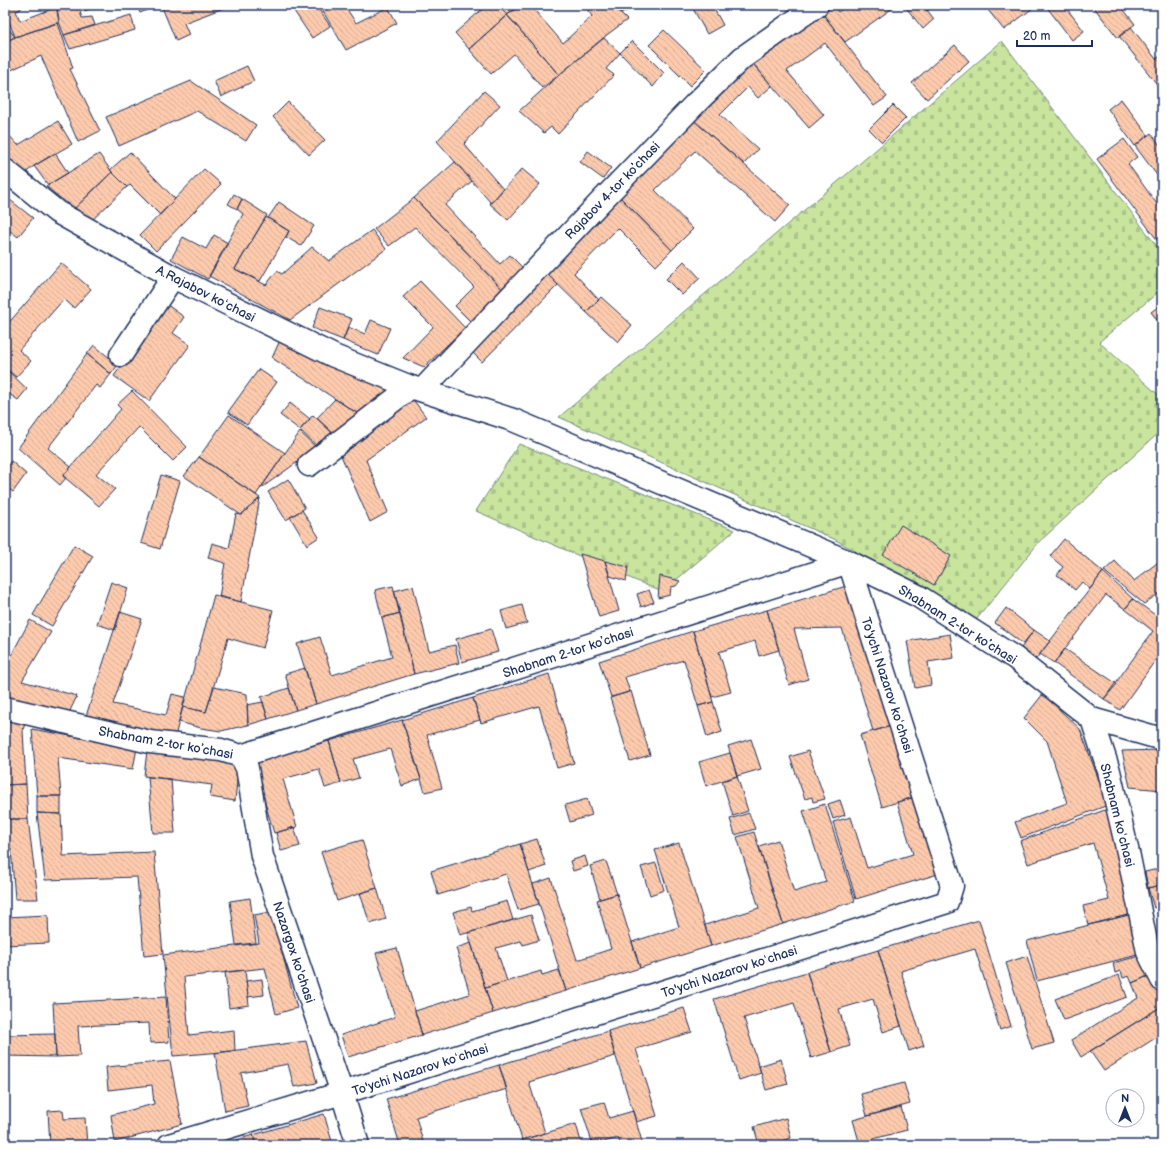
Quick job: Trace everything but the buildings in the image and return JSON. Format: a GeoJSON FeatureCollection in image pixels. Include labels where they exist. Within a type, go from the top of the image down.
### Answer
{"type":"FeatureCollection","features":[{"type":"Feature","properties":{"kind":"street","name":"Rajabov 4-tor koʼchasi"},"geometry":{"type":"LineString","coordinates":[[309,465],[416,388],[742,58],[817,5]]}},
{"type":"Feature","properties":{"kind":"street","name":"A.Rajabov koʻchasi"},"geometry":{"type":"LineString","coordinates":[[5,170],[57,212],[173,277],[334,356],[416,388],[513,420],[849,562]]}},
{"type":"Feature","properties":{"kind":"street"},"geometry":{"type":"LineString","coordinates":[[121,355],[173,277]]}},
{"type":"Feature","properties":{"kind":"street","name":"Shabnam 2-tor koʼchasi"},"geometry":{"type":"LineString","coordinates":[[5,708],[150,742],[220,750],[241,756],[849,562],[918,596],[944,612],[1015,658],[1092,719]]}},
{"type":"Feature","properties":{"kind":"street","name":"To'ychi Nazarov koʻchasi"},"geometry":{"type":"LineString","coordinates":[[170,1145],[342,1093],[947,902],[952,886],[849,562]]}},
{"type":"Feature","properties":{"kind":"street"},"geometry":{"type":"LineString","coordinates":[[1092,719],[1162,738]]}},
{"type":"Feature","properties":{"kind":"street","name":"Shabnam koʻchasi"},"geometry":{"type":"LineString","coordinates":[[1092,719],[1109,771],[1129,857],[1148,952],[1162,980]]}},
{"type":"Feature","properties":{"kind":"street","name":"Nazargox ko'chasi"},"geometry":{"type":"LineString","coordinates":[[241,756],[248,768],[262,856],[342,1093],[358,1145]]}},
{"type":"Feature","properties":{"kind":"green space"},"geometry":{"type":"Polygon","coordinates":[[[1002,41],[1162,253],[1162,289],[1099,342],[1162,398],[1162,430],[1039,542],[976,620],[834,539],[559,417],[872,153],[1002,41]]]}},
{"type":"Feature","properties":{"kind":"green space"},"geometry":{"type":"Polygon","coordinates":[[[519,444],[735,530],[662,592],[476,511],[519,444]]]}}]}
